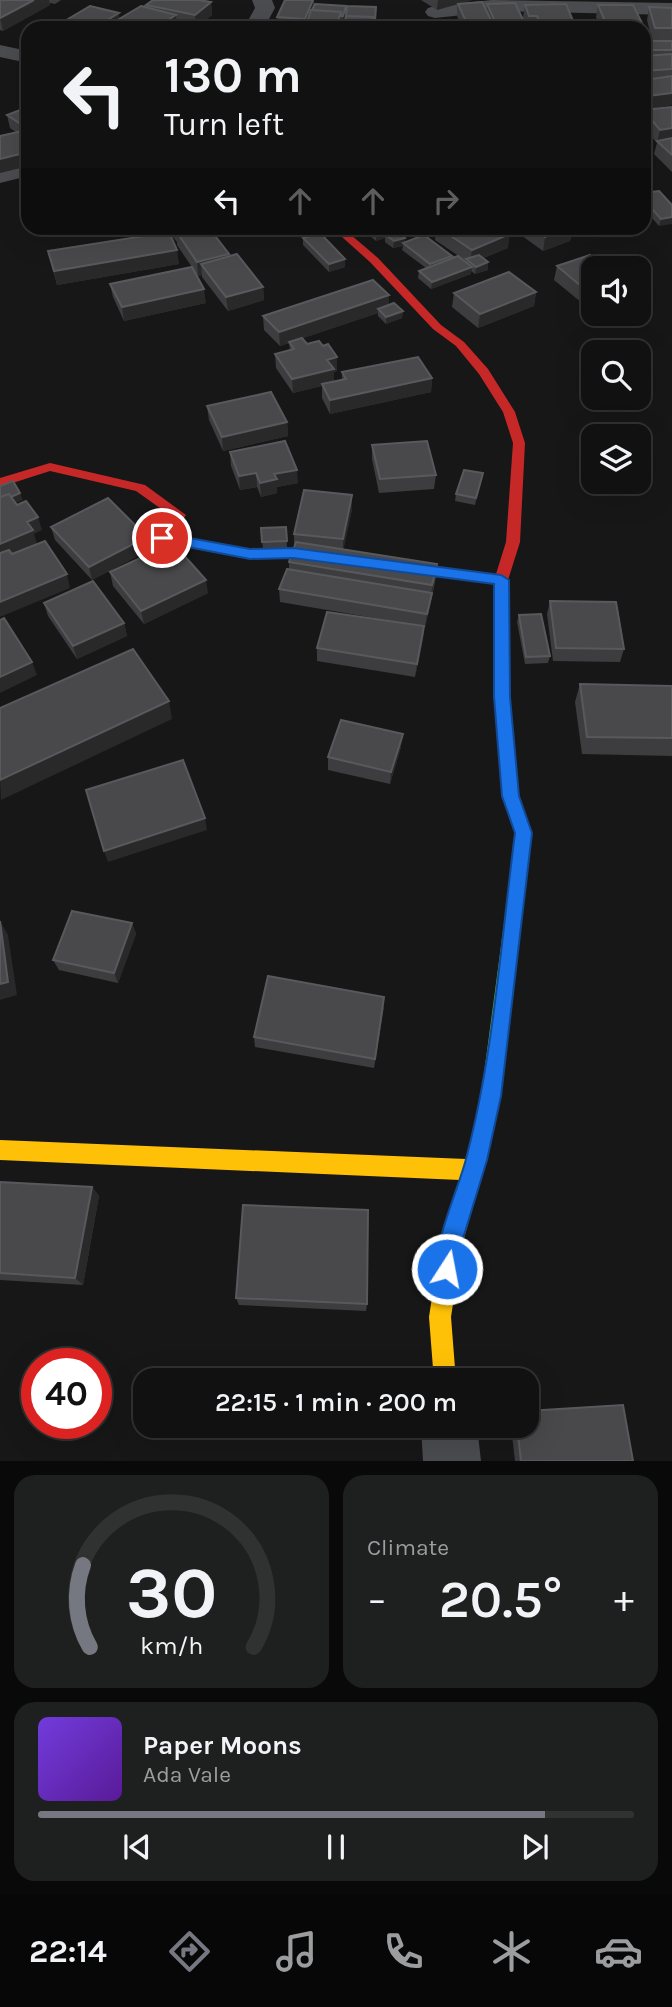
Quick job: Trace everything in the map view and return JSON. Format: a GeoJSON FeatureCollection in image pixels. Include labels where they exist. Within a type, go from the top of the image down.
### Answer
{"type":"FeatureCollection","features":[{"type":"Feature","properties":{"kind":"street"},"geometry":{"type":"LineString","coordinates":[[258,21],[265,8],[262,0]]}},
{"type":"Feature","properties":{"kind":"street"},"geometry":{"type":"LineString","coordinates":[[436,12],[501,5],[672,9]]}},
{"type":"Feature","properties":{"kind":"street"},"geometry":{"type":"LineString","coordinates":[[591,21],[601,9]]}},
{"type":"Feature","properties":{"kind":"street"},"geometry":{"type":"LineString","coordinates":[[0,51],[21,56]]}},
{"type":"Feature","properties":{"kind":"street"},"geometry":{"type":"LineString","coordinates":[[0,176],[21,170]]}},
{"type":"Feature","properties":{"kind":"street"},"geometry":{"type":"LineString","coordinates":[[345,235],[374,261],[437,327],[460,344],[484,372],[509,412],[519,443],[513,542],[501,580],[502,697],[511,796],[524,833],[491,1096],[473,1170],[450,1245],[440,1317],[444,1368]]}},
{"type":"Feature","properties":{"kind":"street"},"geometry":{"type":"LineString","coordinates":[[0,483],[50,467],[140,488],[179,514],[162,538],[250,554],[293,553],[501,580]]}},
{"type":"Feature","properties":{"kind":"street"},"geometry":{"type":"LineString","coordinates":[[0,1150],[473,1170]]}},
{"type":"Feature","properties":{"kind":"street"},"geometry":{"type":"LineString","coordinates":[[450,1438],[452,1461]]}},
{"type":"Feature","properties":{"kind":"building"},"geometry":{"type":"Polygon","coordinates":[[[0,0],[34,0],[0,18],[0,0]]]}},
{"type":"Feature","properties":{"kind":"building"},"geometry":{"type":"Polygon","coordinates":[[[153,0],[211,2],[195,15],[146,5],[153,0]]]}},
{"type":"Feature","properties":{"kind":"building"},"geometry":{"type":"Polygon","coordinates":[[[285,0],[313,0],[305,19],[277,17],[285,0]]]}},
{"type":"Feature","properties":{"kind":"building"},"geometry":{"type":"Polygon","coordinates":[[[482,2],[492,21],[466,21],[458,4],[482,2]]]}},
{"type":"Feature","properties":{"kind":"building"},"geometry":{"type":"Polygon","coordinates":[[[515,3],[524,21],[495,21],[487,4],[515,3]]]}},
{"type":"Feature","properties":{"kind":"building"},"geometry":{"type":"Polygon","coordinates":[[[315,4],[346,6],[341,16],[341,12],[312,10],[315,4]]]}},
{"type":"Feature","properties":{"kind":"building"},"geometry":{"type":"Polygon","coordinates":[[[566,4],[573,21],[539,21],[537,16],[529,16],[525,5],[566,4]]]}},
{"type":"Feature","properties":{"kind":"building"},"geometry":{"type":"Polygon","coordinates":[[[598,5],[633,5],[641,21],[605,21],[598,5]]]}},
{"type":"Feature","properties":{"kind":"building"},"geometry":{"type":"Polygon","coordinates":[[[90,6],[119,13],[106,21],[65,21],[90,6]]]}},
{"type":"Feature","properties":{"kind":"building"},"geometry":{"type":"Polygon","coordinates":[[[141,6],[176,15],[166,21],[116,21],[141,6]]]}},
{"type":"Feature","properties":{"kind":"building"},"geometry":{"type":"Polygon","coordinates":[[[347,6],[376,7],[375,21],[373,17],[346,16],[347,6]]]}},
{"type":"Feature","properties":{"kind":"building"},"geometry":{"type":"Polygon","coordinates":[[[649,7],[672,8],[672,28],[655,28],[649,7]]]}},
{"type":"Feature","properties":{"kind":"building"},"geometry":{"type":"Polygon","coordinates":[[[311,10],[341,12],[338,21],[307,21],[311,10]]]}},
{"type":"Feature","properties":{"kind":"building"},"geometry":{"type":"Polygon","coordinates":[[[346,16],[373,17],[373,21],[345,21],[346,16]]]}},
{"type":"Feature","properties":{"kind":"building"},"geometry":{"type":"Polygon","coordinates":[[[651,41],[672,41],[672,50],[651,50],[651,41]]]}},
{"type":"Feature","properties":{"kind":"building"},"geometry":{"type":"Polygon","coordinates":[[[672,54],[672,69],[651,70],[651,56],[672,54]]]}},
{"type":"Feature","properties":{"kind":"building"},"geometry":{"type":"Polygon","coordinates":[[[672,76],[672,93],[651,96],[651,79],[672,76]]]}},
{"type":"Feature","properties":{"kind":"building"},"geometry":{"type":"Polygon","coordinates":[[[672,107],[672,128],[660,130],[651,119],[651,109],[672,107]]]}},
{"type":"Feature","properties":{"kind":"building"},"geometry":{"type":"Polygon","coordinates":[[[21,110],[21,124],[7,115],[21,110]]]}},
{"type":"Feature","properties":{"kind":"building"},"geometry":{"type":"Polygon","coordinates":[[[21,131],[21,154],[0,159],[0,136],[21,131]]]}},
{"type":"Feature","properties":{"kind":"building"},"geometry":{"type":"Polygon","coordinates":[[[672,138],[672,155],[657,141],[672,138]]]}},
{"type":"Feature","properties":{"kind":"building"},"geometry":{"type":"Polygon","coordinates":[[[659,191],[672,205],[672,217],[661,219],[651,208],[651,192],[659,191]]]}},
{"type":"Feature","properties":{"kind":"building"},"geometry":{"type":"Polygon","coordinates":[[[150,235],[170,235],[177,250],[54,271],[48,251],[150,235]]]}},
{"type":"Feature","properties":{"kind":"building"},"geometry":{"type":"Polygon","coordinates":[[[179,235],[214,235],[229,254],[197,262],[179,235]]]}},
{"type":"Feature","properties":{"kind":"building"},"geometry":{"type":"Polygon","coordinates":[[[322,235],[345,259],[329,264],[303,238],[322,235]]]}},
{"type":"Feature","properties":{"kind":"building"},"geometry":{"type":"Polygon","coordinates":[[[386,235],[402,235],[405,238],[394,241],[386,235]]]}},
{"type":"Feature","properties":{"kind":"building"},"geometry":{"type":"Polygon","coordinates":[[[424,235],[452,256],[430,264],[403,243],[424,235]]]}},
{"type":"Feature","properties":{"kind":"building"},"geometry":{"type":"Polygon","coordinates":[[[450,235],[508,235],[472,250],[450,235]]]}},
{"type":"Feature","properties":{"kind":"building"},"geometry":{"type":"Polygon","coordinates":[[[237,254],[263,287],[226,297],[201,264],[237,254]]]}},
{"type":"Feature","properties":{"kind":"building"},"geometry":{"type":"Polygon","coordinates":[[[479,255],[488,262],[476,267],[466,259],[479,255]]]}},
{"type":"Feature","properties":{"kind":"building"},"geometry":{"type":"Polygon","coordinates":[[[458,256],[472,267],[432,282],[419,271],[458,256]]]}},
{"type":"Feature","properties":{"kind":"building"},"geometry":{"type":"Polygon","coordinates":[[[581,258],[581,286],[557,266],[581,258]]]}},
{"type":"Feature","properties":{"kind":"building"},"geometry":{"type":"Polygon","coordinates":[[[192,267],[204,289],[122,307],[110,284],[192,267]]]}},
{"type":"Feature","properties":{"kind":"building"},"geometry":{"type":"Polygon","coordinates":[[[509,272],[536,292],[480,314],[454,293],[509,272]]]}},
{"type":"Feature","properties":{"kind":"building"},"geometry":{"type":"Polygon","coordinates":[[[373,280],[389,295],[279,332],[263,316],[373,280]]]}},
{"type":"Feature","properties":{"kind":"building"},"geometry":{"type":"Polygon","coordinates":[[[394,303],[403,311],[386,317],[378,309],[394,303]]]}},
{"type":"Feature","properties":{"kind":"building"},"geometry":{"type":"Polygon","coordinates":[[[302,338],[307,344],[319,341],[323,346],[328,344],[337,357],[327,360],[334,369],[292,379],[275,354],[294,349],[289,342],[302,338]]]}},
{"type":"Feature","properties":{"kind":"building"},"geometry":{"type":"Polygon","coordinates":[[[418,357],[432,378],[330,400],[322,384],[346,379],[342,372],[418,357]]]}},
{"type":"Feature","properties":{"kind":"building"},"geometry":{"type":"Polygon","coordinates":[[[271,392],[287,422],[222,437],[207,406],[271,392]]]}},
{"type":"Feature","properties":{"kind":"building"},"geometry":{"type":"Polygon","coordinates":[[[285,441],[297,470],[274,474],[277,479],[260,483],[256,473],[239,476],[230,452],[285,441]]]}},
{"type":"Feature","properties":{"kind":"building"},"geometry":{"type":"Polygon","coordinates":[[[427,441],[436,475],[380,479],[372,445],[427,441]]]}},
{"type":"Feature","properties":{"kind":"building"},"geometry":{"type":"Polygon","coordinates":[[[464,470],[483,473],[476,498],[456,494],[464,470]]]}},
{"type":"Feature","properties":{"kind":"building"},"geometry":{"type":"Polygon","coordinates":[[[13,481],[20,493],[11,497],[9,494],[0,497],[0,486],[13,481]]]}},
{"type":"Feature","properties":{"kind":"building"},"geometry":{"type":"Polygon","coordinates":[[[304,490],[352,495],[343,539],[294,534],[304,490]]]}},
{"type":"Feature","properties":{"kind":"building"},"geometry":{"type":"Polygon","coordinates":[[[9,494],[17,505],[26,501],[38,517],[27,522],[33,530],[0,544],[0,497],[9,494]]]}},
{"type":"Feature","properties":{"kind":"building"},"geometry":{"type":"Polygon","coordinates":[[[108,498],[147,537],[89,567],[51,527],[108,498]]]}},
{"type":"Feature","properties":{"kind":"building"},"geometry":{"type":"Polygon","coordinates":[[[286,527],[287,541],[262,542],[261,528],[286,527]]]}},
{"type":"Feature","properties":{"kind":"building"},"geometry":{"type":"Polygon","coordinates":[[[45,541],[67,574],[0,602],[0,553],[9,550],[12,554],[45,541]]]}},
{"type":"Feature","properties":{"kind":"building"},"geometry":{"type":"Polygon","coordinates":[[[296,542],[437,564],[432,585],[289,562],[296,542]]]}},
{"type":"Feature","properties":{"kind":"building"},"geometry":{"type":"Polygon","coordinates":[[[173,543],[206,580],[141,611],[110,572],[173,543]]]}},
{"type":"Feature","properties":{"kind":"building"},"geometry":{"type":"Polygon","coordinates":[[[287,569],[432,593],[427,614],[279,589],[287,569]]]}},
{"type":"Feature","properties":{"kind":"building"},"geometry":{"type":"Polygon","coordinates":[[[93,581],[124,623],[73,646],[44,603],[93,581]]]}},
{"type":"Feature","properties":{"kind":"building"},"geometry":{"type":"Polygon","coordinates":[[[550,601],[616,602],[624,649],[556,648],[550,601]]]}},
{"type":"Feature","properties":{"kind":"building"},"geometry":{"type":"Polygon","coordinates":[[[327,612],[424,626],[417,664],[317,648],[327,612]]]}},
{"type":"Feature","properties":{"kind":"building"},"geometry":{"type":"Polygon","coordinates":[[[541,614],[550,656],[526,657],[519,615],[541,614]]]}},
{"type":"Feature","properties":{"kind":"building"},"geometry":{"type":"Polygon","coordinates":[[[4,618],[32,662],[0,677],[0,620],[4,618]]]}},
{"type":"Feature","properties":{"kind":"building"},"geometry":{"type":"Polygon","coordinates":[[[133,649],[169,701],[0,780],[0,708],[133,649]]]}},
{"type":"Feature","properties":{"kind":"building"},"geometry":{"type":"Polygon","coordinates":[[[580,684],[672,686],[672,738],[587,737],[580,684]]]}},
{"type":"Feature","properties":{"kind":"building"},"geometry":{"type":"Polygon","coordinates":[[[341,720],[403,734],[391,772],[328,757],[341,720]]]}},
{"type":"Feature","properties":{"kind":"building"},"geometry":{"type":"Polygon","coordinates":[[[183,760],[205,818],[104,851],[86,790],[183,760]]]}},
{"type":"Feature","properties":{"kind":"building"},"geometry":{"type":"Polygon","coordinates":[[[72,911],[132,923],[114,973],[53,960],[72,911]]]}},
{"type":"Feature","properties":{"kind":"building"},"geometry":{"type":"Polygon","coordinates":[[[0,921],[8,982],[0,984],[0,921]]]}},
{"type":"Feature","properties":{"kind":"building"},"geometry":{"type":"Polygon","coordinates":[[[268,976],[384,997],[375,1059],[254,1037],[268,976]]]}},
{"type":"Feature","properties":{"kind":"building"},"geometry":{"type":"Polygon","coordinates":[[[0,1182],[92,1187],[75,1278],[0,1273],[0,1182]]]}},
{"type":"Feature","properties":{"kind":"building"},"geometry":{"type":"Polygon","coordinates":[[[243,1205],[368,1210],[367,1304],[236,1298],[243,1205]]]}},
{"type":"Feature","properties":{"kind":"building"},"geometry":{"type":"Polygon","coordinates":[[[623,1405],[633,1461],[521,1461],[518,1438],[539,1438],[539,1410],[623,1405]]]}},
{"type":"Feature","properties":{"kind":"traffic: fast"},"geometry":{"type":"LineString","coordinates":[[478,1152],[491,1096],[524,833],[511,796],[502,697],[502,642]]}},
{"type":"Feature","properties":{"kind":"traffic: slow"},"geometry":{"type":"LineString","coordinates":[[0,1150],[473,1170]]}},
{"type":"Feature","properties":{"kind":"traffic: slow"},"geometry":{"type":"LineString","coordinates":[[444,1368],[440,1317],[451,1245],[478,1152]]}},
{"type":"Feature","properties":{"kind":"traffic: jam"},"geometry":{"type":"LineString","coordinates":[[345,235],[374,260],[437,327],[460,344],[484,372],[509,412],[519,443],[513,542],[501,580],[502,642]]}},
{"type":"Feature","properties":{"kind":"traffic: jam"},"geometry":{"type":"LineString","coordinates":[[0,483],[50,467],[140,488],[179,515],[162,538],[250,554],[293,553],[501,580]]}},
{"type":"Feature","properties":{"kind":"route"},"geometry":{"type":"LineString","coordinates":[[162,538],[250,554],[293,553],[501,580],[502,697],[511,796],[524,833],[491,1096],[476,1160],[450,1245],[447,1269]]}}]}
